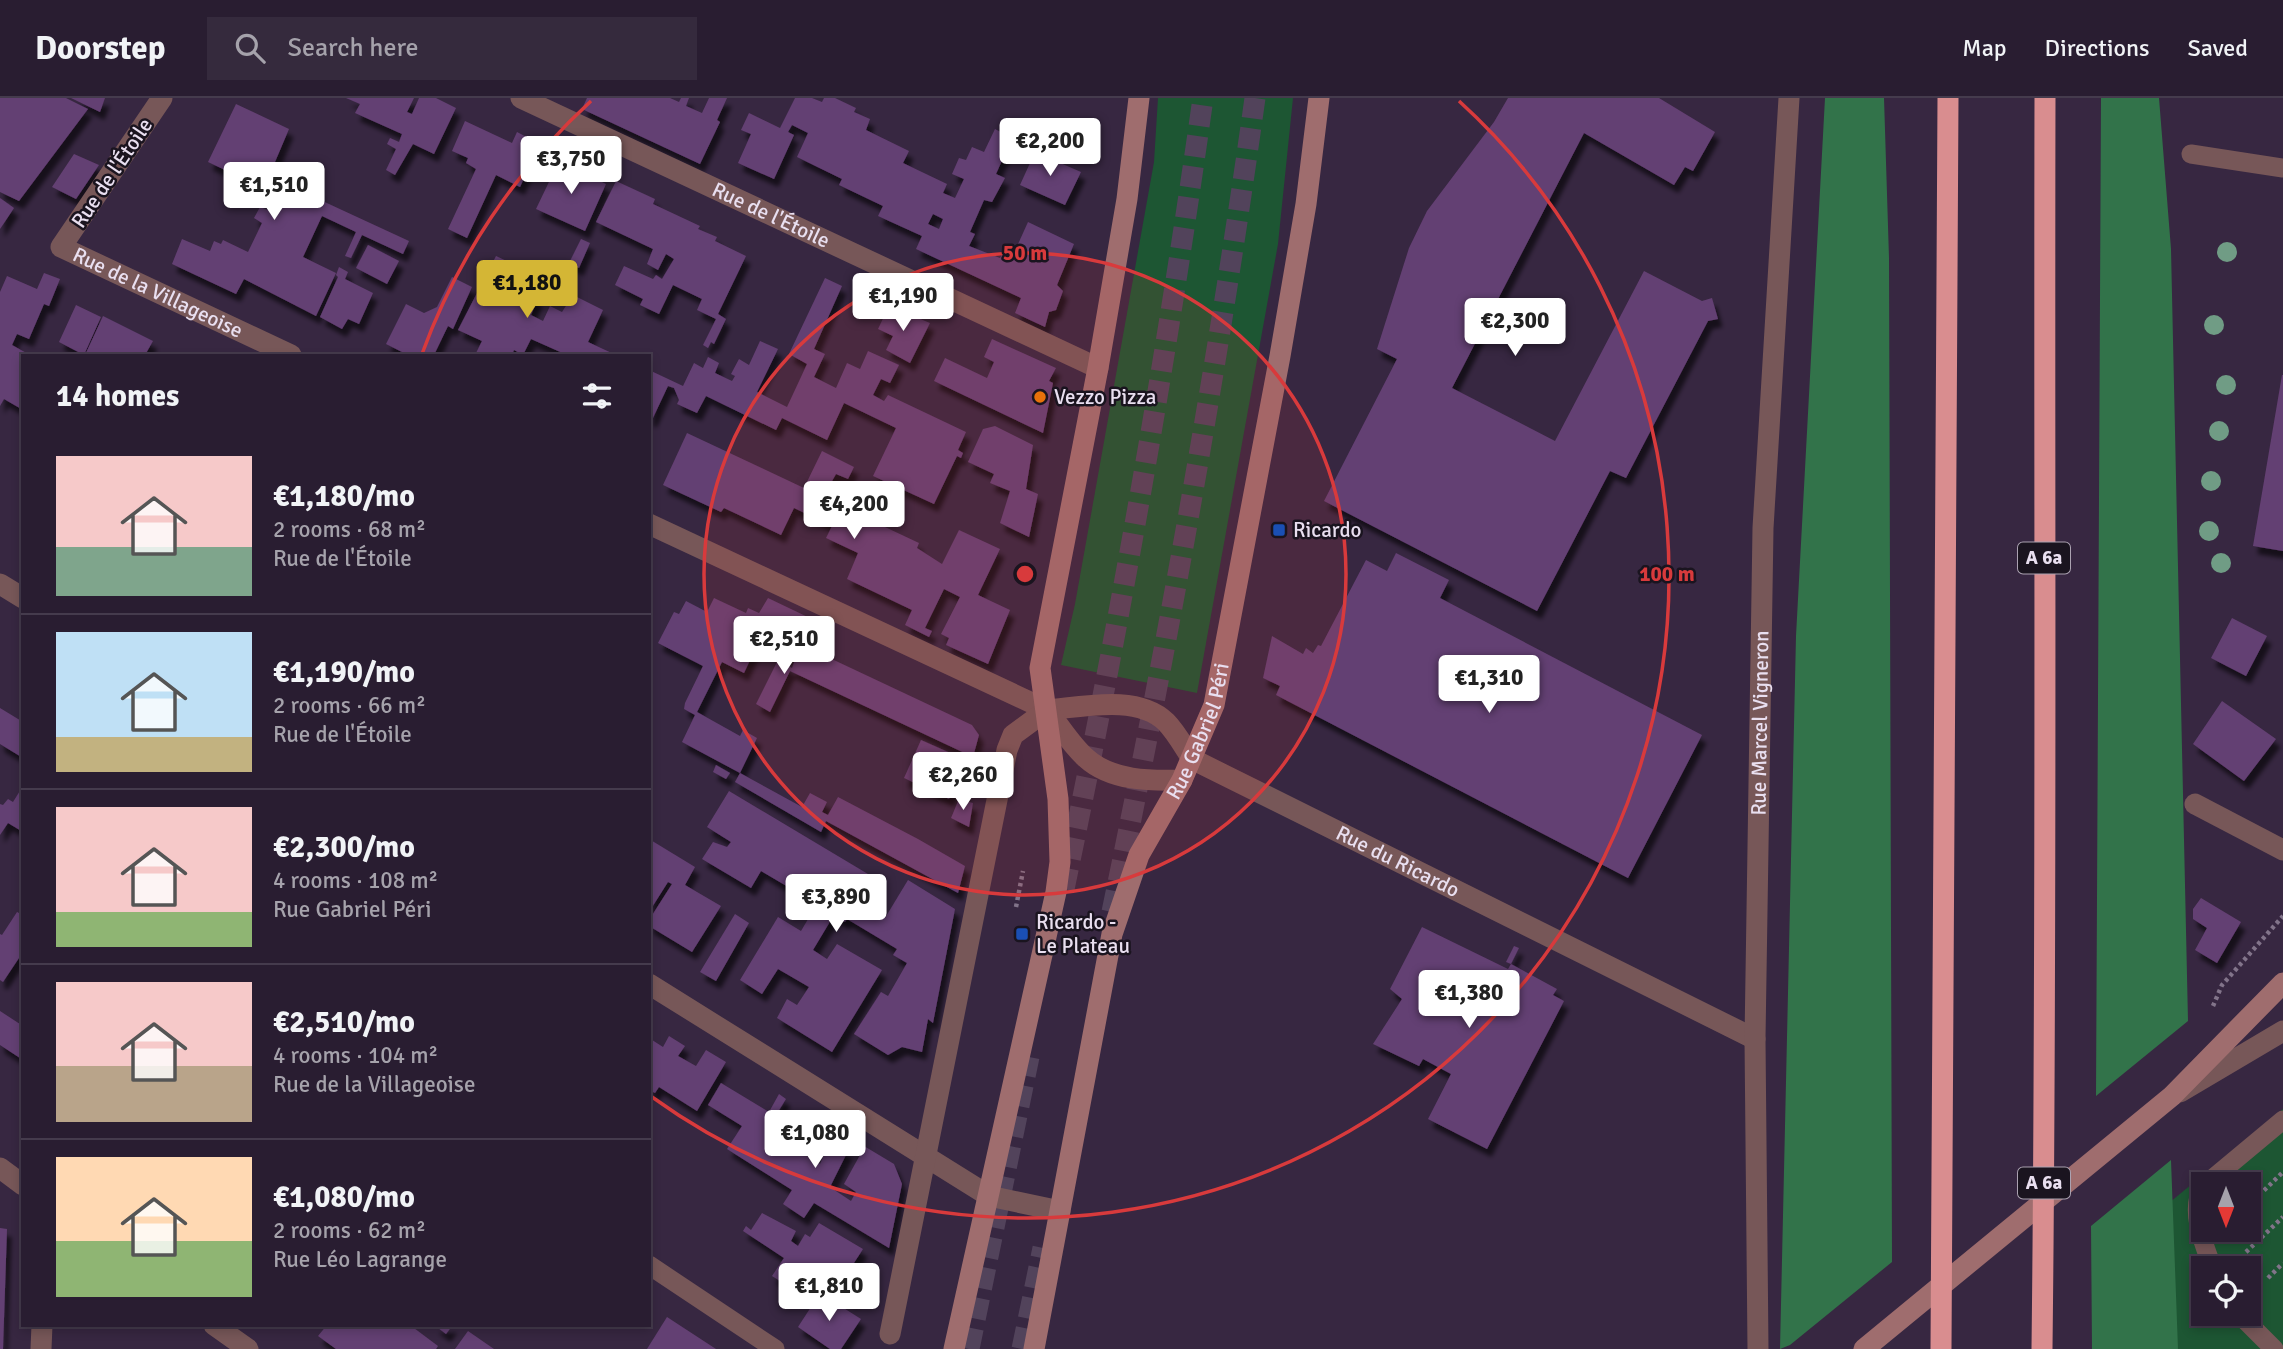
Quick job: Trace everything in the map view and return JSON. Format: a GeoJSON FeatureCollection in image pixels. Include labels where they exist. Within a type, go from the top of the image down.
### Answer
{"type":"FeatureCollection","features":[{"type":"Feature","properties":{"kind":"highway"},"geometry":{"type":"LineString","coordinates":[[1941,1349],[1948,98]]}},
{"type":"Feature","properties":{"kind":"highway","name":"A 6a"},"geometry":{"type":"LineString","coordinates":[[2042,1349],[2046,1018],[2045,98]]}},
{"type":"Feature","properties":{"kind":"main road"},"geometry":{"type":"LineString","coordinates":[[954,1349],[1060,862],[1058,799],[1040,667],[1098,368],[1127,199],[1139,98]]}},
{"type":"Feature","properties":{"kind":"main road","name":"Rue Gabriel Péri"},"geometry":{"type":"LineString","coordinates":[[1034,1349],[1033,1338],[1060,1211],[1112,934],[1139,855],[1182,780],[1214,705],[1253,505],[1306,204],[1319,98]]}},
{"type":"Feature","properties":{"kind":"main road"},"geometry":{"type":"LineString","coordinates":[[1864,1349],[2172,1097],[2283,983]]}},
{"type":"Feature","properties":{"kind":"street","name":"Rue de l'Étoile"},"geometry":{"type":"LineString","coordinates":[[61,247],[162,98]]}},
{"type":"Feature","properties":{"kind":"street","name":"Rue de l'Étoile"},"geometry":{"type":"LineString","coordinates":[[521,98],[1098,368]]}},
{"type":"Feature","properties":{"kind":"street","name":"Rue Marcel Vigneron"},"geometry":{"type":"LineString","coordinates":[[1758,1349],[1755,1039],[1763,528],[1789,98]]}},
{"type":"Feature","properties":{"kind":"street","name":"Rue de la Villageoise"},"geometry":{"type":"LineString","coordinates":[[61,247],[289,354]]}},
{"type":"Feature","properties":{"kind":"street"},"geometry":{"type":"LineString","coordinates":[[651,525],[1047,710],[1086,758],[1097,766],[1149,781],[1182,780]]}},
{"type":"Feature","properties":{"kind":"street"},"geometry":{"type":"LineString","coordinates":[[0,584],[21,597]]}},
{"type":"Feature","properties":{"kind":"street","name":"Rue du Ricardo"},"geometry":{"type":"LineString","coordinates":[[1047,710],[1107,706],[1148,711],[1166,722],[1192,759],[1755,1039]]}},
{"type":"Feature","properties":{"kind":"street"},"geometry":{"type":"LineString","coordinates":[[890,1334],[1007,750],[1013,735],[1047,710]]}},
{"type":"Feature","properties":{"kind":"street"},"geometry":{"type":"LineString","coordinates":[[2195,804],[2283,850]]}},
{"type":"Feature","properties":{"kind":"street"},"geometry":{"type":"LineString","coordinates":[[651,985],[926,1154],[989,1196],[1060,1211]]}},
{"type":"Feature","properties":{"kind":"street"},"geometry":{"type":"LineString","coordinates":[[2172,1097],[2283,1031]]}},
{"type":"Feature","properties":{"kind":"street"},"geometry":{"type":"LineString","coordinates":[[0,1168],[21,1184]]}},
{"type":"Feature","properties":{"kind":"street"},"geometry":{"type":"LineString","coordinates":[[41,1349],[42,1327]]}},
{"type":"Feature","properties":{"kind":"street"},"geometry":{"type":"LineString","coordinates":[[217,1327],[248,1349]]}},
{"type":"Feature","properties":{"kind":"lane"},"geometry":{"type":"LineString","coordinates":[[2191,154],[2283,168]]}},
{"type":"Feature","properties":{"kind":"lane"},"geometry":{"type":"LineString","coordinates":[[2221,1172],[2283,1120]]}},
{"type":"Feature","properties":{"kind":"lane"},"geometry":{"type":"LineString","coordinates":[[651,1266],[775,1349]]}},
{"type":"Feature","properties":{"kind":"lane"},"geometry":{"type":"LineString","coordinates":[[2251,1326],[2274,1349]]}},
{"type":"Feature","properties":{"kind":"path"},"geometry":{"type":"LineString","coordinates":[[2261,1193],[2283,1172]]}},
{"type":"Feature","properties":{"kind":"path"},"geometry":{"type":"LineString","coordinates":[[2246,1252],[2283,1217]]}},
{"type":"Feature","properties":{"kind":"path"},"geometry":{"type":"LineString","coordinates":[[2268,1278],[2283,1263]]}},
{"type":"Feature","properties":{"kind":"green space"},"geometry":{"type":"Polygon","coordinates":[[[1158,98],[1293,98],[1278,244],[1197,693],[1061,665],[1075,604],[1154,162],[1158,98]]]}},
{"type":"Feature","properties":{"kind":"green space"},"geometry":{"type":"Polygon","coordinates":[[[1825,98],[1884,98],[1889,258],[1892,1262],[1790,1345],[1780,1349],[1796,636],[1825,98]]]}},
{"type":"Feature","properties":{"kind":"green space"},"geometry":{"type":"Polygon","coordinates":[[[2101,98],[2159,98],[2171,249],[2188,1021],[2096,1096],[2101,98]]]}},
{"type":"Feature","properties":{"kind":"green space"},"geometry":{"type":"Polygon","coordinates":[[[2283,1109],[2283,1349],[2124,1349],[2124,1240],[2191,1185],[2191,1242],[2261,1242],[2261,1172],[2207,1172],[2283,1109]]]}},
{"type":"Feature","properties":{"kind":"green space"},"geometry":{"type":"Polygon","coordinates":[[[2171,1160],[2178,1349],[2092,1349],[2091,1226],[2171,1160]]]}},
{"type":"Feature","properties":{"kind":"building"},"geometry":{"type":"Polygon","coordinates":[[[0,98],[66,98],[88,109],[19,201],[0,192],[0,98]]]}},
{"type":"Feature","properties":{"kind":"building"},"geometry":{"type":"Polygon","coordinates":[[[71,98],[105,98],[100,112],[71,98]]]}},
{"type":"Feature","properties":{"kind":"building"},"geometry":{"type":"Polygon","coordinates":[[[346,98],[414,98],[407,112],[412,114],[419,98],[436,98],[456,108],[434,154],[413,144],[395,175],[386,170],[396,149],[387,144],[390,138],[399,142],[402,134],[355,113],[360,104],[346,98]]]}},
{"type":"Feature","properties":{"kind":"building"},"geometry":{"type":"Polygon","coordinates":[[[587,98],[670,98],[679,102],[681,98],[689,98],[686,106],[702,113],[709,98],[727,98],[717,120],[720,122],[700,164],[582,109],[587,98]]]}},
{"type":"Feature","properties":{"kind":"building"},"geometry":{"type":"Polygon","coordinates":[[[795,98],[812,98],[822,102],[824,98],[835,98],[856,108],[854,112],[870,119],[866,130],[909,151],[903,163],[947,184],[943,193],[955,198],[964,179],[952,174],[959,158],[966,160],[972,147],[984,152],[995,129],[1012,138],[996,174],[1005,178],[992,202],[984,200],[970,232],[975,234],[969,246],[1000,258],[1005,248],[1014,253],[1028,222],[1074,244],[1057,285],[1063,291],[1056,310],[1049,312],[1045,327],[1015,313],[1021,298],[916,249],[922,236],[878,216],[883,206],[839,185],[842,179],[797,157],[808,133],[792,125],[788,132],[794,135],[774,179],[738,163],[751,134],[741,130],[749,113],[780,128],[795,98]],[[933,214],[928,224],[939,229],[943,219],[933,214]]]}},
{"type":"Feature","properties":{"kind":"building"},"geometry":{"type":"Polygon","coordinates":[[[1508,98],[1659,98],[1715,132],[1693,171],[1685,167],[1674,185],[1584,133],[1452,388],[1555,441],[1644,271],[1702,301],[1712,298],[1718,319],[1708,321],[1626,478],[1610,471],[1537,611],[1324,501],[1397,359],[1377,349],[1409,248],[1427,211],[1494,122],[1508,98]]]}},
{"type":"Feature","properties":{"kind":"building"},"geometry":{"type":"Polygon","coordinates":[[[236,104],[289,129],[272,169],[319,191],[316,198],[409,241],[403,254],[362,235],[351,258],[345,256],[356,232],[322,216],[303,257],[336,273],[316,316],[244,279],[236,294],[172,264],[182,239],[210,251],[214,241],[221,244],[223,240],[248,252],[262,223],[254,218],[260,207],[268,210],[276,194],[208,162],[236,104]]]}},
{"type":"Feature","properties":{"kind":"building"},"geometry":{"type":"Polygon","coordinates":[[[465,121],[512,143],[517,132],[540,144],[520,187],[496,175],[467,238],[448,229],[476,169],[466,163],[468,158],[452,151],[465,121]]]}},
{"type":"Feature","properties":{"kind":"building"},"geometry":{"type":"Polygon","coordinates":[[[1035,152],[1081,172],[1065,205],[1020,185],[1035,152]]]}},
{"type":"Feature","properties":{"kind":"building"},"geometry":{"type":"Polygon","coordinates":[[[74,154],[99,165],[76,199],[52,187],[74,154]]]}},
{"type":"Feature","properties":{"kind":"building"},"geometry":{"type":"Polygon","coordinates":[[[559,161],[606,184],[585,231],[536,209],[559,161]]]}},
{"type":"Feature","properties":{"kind":"building"},"geometry":{"type":"Polygon","coordinates":[[[616,181],[655,199],[653,204],[700,226],[698,229],[717,237],[715,241],[746,256],[718,314],[726,319],[714,344],[711,342],[708,348],[703,345],[716,319],[697,310],[702,299],[673,285],[659,314],[640,305],[643,299],[615,285],[624,266],[653,279],[656,275],[662,279],[674,259],[666,254],[658,270],[647,264],[653,249],[596,222],[616,181]]]}},
{"type":"Feature","properties":{"kind":"building"},"geometry":{"type":"Polygon","coordinates":[[[0,198],[14,208],[0,229],[0,198]]]}},
{"type":"Feature","properties":{"kind":"building"},"geometry":{"type":"Polygon","coordinates":[[[581,239],[590,243],[579,268],[569,263],[581,239]]]}},
{"type":"Feature","properties":{"kind":"building"},"geometry":{"type":"Polygon","coordinates":[[[368,245],[399,261],[387,284],[356,268],[368,245]]]}},
{"type":"Feature","properties":{"kind":"building"},"geometry":{"type":"Polygon","coordinates":[[[496,256],[511,263],[503,279],[538,299],[531,315],[543,321],[550,306],[562,312],[573,295],[603,310],[588,342],[614,354],[565,354],[531,339],[524,354],[514,350],[512,354],[476,354],[482,341],[458,330],[496,256]]]}},
{"type":"Feature","properties":{"kind":"building"},"geometry":{"type":"Polygon","coordinates":[[[339,267],[348,272],[345,279],[373,293],[359,324],[348,319],[342,329],[320,317],[338,277],[336,275],[339,267]]]}},
{"type":"Feature","properties":{"kind":"building"},"geometry":{"type":"Polygon","coordinates":[[[44,273],[60,279],[49,306],[44,304],[29,339],[17,334],[12,345],[28,354],[21,354],[21,409],[4,399],[0,406],[0,292],[7,276],[37,289],[44,273]]]}},
{"type":"Feature","properties":{"kind":"building"},"geometry":{"type":"Polygon","coordinates":[[[452,277],[472,287],[453,329],[448,326],[434,354],[406,354],[386,344],[406,304],[424,313],[437,307],[452,277]]]}},
{"type":"Feature","properties":{"kind":"building"},"geometry":{"type":"Polygon","coordinates":[[[825,278],[842,286],[814,349],[825,354],[814,377],[836,388],[847,363],[860,369],[868,351],[899,365],[890,383],[881,379],[873,395],[884,401],[888,395],[966,432],[958,450],[963,453],[961,458],[957,456],[934,504],[873,476],[896,428],[844,403],[827,440],[782,418],[776,430],[706,396],[697,413],[677,404],[679,400],[674,388],[668,386],[651,419],[651,371],[683,386],[694,363],[703,368],[708,357],[719,363],[715,373],[732,381],[735,376],[731,374],[739,359],[749,365],[760,341],[778,349],[757,392],[787,407],[807,364],[789,354],[825,278]]]}},
{"type":"Feature","properties":{"kind":"building"},"geometry":{"type":"Polygon","coordinates":[[[76,305],[101,317],[84,354],[59,342],[76,305]]]}},
{"type":"Feature","properties":{"kind":"building"},"geometry":{"type":"Polygon","coordinates":[[[889,306],[930,323],[910,363],[886,350],[893,336],[878,329],[889,306]]]}},
{"type":"Feature","properties":{"kind":"building"},"geometry":{"type":"Polygon","coordinates":[[[103,316],[153,341],[146,354],[85,354],[103,316]]]}},
{"type":"Feature","properties":{"kind":"building"},"geometry":{"type":"Polygon","coordinates":[[[992,339],[1056,368],[1049,381],[1053,383],[1043,433],[934,381],[945,358],[987,378],[994,362],[984,357],[992,339]]]}},
{"type":"Feature","properties":{"kind":"building"},"geometry":{"type":"Polygon","coordinates":[[[2283,375],[2283,551],[2253,546],[2283,375]]]}},
{"type":"Feature","properties":{"kind":"building"},"geometry":{"type":"Polygon","coordinates":[[[995,426],[1033,445],[1026,489],[1038,494],[1029,537],[1000,523],[1010,491],[990,483],[994,474],[968,462],[983,429],[995,426]]]}},
{"type":"Feature","properties":{"kind":"building"},"geometry":{"type":"Polygon","coordinates":[[[687,433],[804,488],[822,451],[854,467],[848,479],[836,474],[831,483],[823,481],[817,495],[919,543],[917,548],[942,564],[959,530],[1000,549],[978,595],[1010,610],[988,664],[946,645],[949,638],[941,634],[960,597],[944,589],[925,628],[932,631],[929,637],[905,625],[912,610],[847,579],[858,553],[826,538],[832,526],[794,508],[781,535],[724,508],[721,512],[663,485],[687,433]]]}},
{"type":"Feature","properties":{"kind":"building"},"geometry":{"type":"Polygon","coordinates":[[[1396,553],[1449,580],[1440,598],[1702,735],[1628,878],[1276,695],[1280,686],[1263,678],[1272,636],[1303,654],[1306,648],[1313,653],[1318,645],[1321,646],[1366,560],[1387,571],[1396,553]]]}},
{"type":"Feature","properties":{"kind":"building"},"geometry":{"type":"Polygon","coordinates":[[[714,598],[746,613],[748,608],[759,613],[768,598],[814,620],[802,645],[972,725],[979,735],[973,757],[790,671],[770,712],[756,704],[778,660],[792,668],[795,660],[759,641],[744,673],[722,662],[697,712],[740,736],[743,730],[757,738],[740,773],[682,742],[695,715],[684,709],[685,703],[703,666],[658,643],[674,612],[679,614],[686,601],[707,612],[714,598]]]}},
{"type":"Feature","properties":{"kind":"building"},"geometry":{"type":"Polygon","coordinates":[[[2232,618],[2267,636],[2246,676],[2211,658],[2232,618]]]}},
{"type":"Feature","properties":{"kind":"building"},"geometry":{"type":"Polygon","coordinates":[[[2222,701],[2276,739],[2244,781],[2193,744],[2222,701]]]}},
{"type":"Feature","properties":{"kind":"building"},"geometry":{"type":"Polygon","coordinates":[[[0,708],[21,721],[21,757],[0,744],[0,708]]]}},
{"type":"Feature","properties":{"kind":"building"},"geometry":{"type":"Polygon","coordinates":[[[921,740],[966,760],[949,799],[904,778],[921,740]]]}},
{"type":"Feature","properties":{"kind":"building"},"geometry":{"type":"Polygon","coordinates":[[[716,765],[730,773],[726,779],[713,772],[716,765]]]}},
{"type":"Feature","properties":{"kind":"building"},"geometry":{"type":"Polygon","coordinates":[[[740,773],[802,807],[810,793],[827,802],[822,812],[828,815],[838,797],[918,839],[965,866],[958,893],[826,821],[821,832],[735,782],[740,773]]]}},
{"type":"Feature","properties":{"kind":"building"},"geometry":{"type":"Polygon","coordinates":[[[21,789],[21,831],[8,823],[0,835],[0,804],[3,805],[8,799],[13,802],[21,789]]]}},
{"type":"Feature","properties":{"kind":"building"},"geometry":{"type":"Polygon","coordinates":[[[729,791],[878,880],[863,905],[885,918],[908,880],[955,909],[933,1023],[928,1019],[922,1052],[902,1047],[888,1055],[854,1034],[881,992],[888,996],[907,963],[893,955],[897,949],[847,919],[845,922],[834,915],[813,950],[827,959],[837,944],[882,970],[832,1052],[777,1018],[787,999],[797,1005],[809,987],[778,969],[762,994],[740,980],[778,917],[801,931],[817,904],[761,871],[751,888],[702,859],[713,842],[727,847],[731,842],[707,827],[729,791]]]}},
{"type":"Feature","properties":{"kind":"building"},"geometry":{"type":"Polygon","coordinates":[[[959,799],[973,803],[969,827],[951,818],[959,799]]]}},
{"type":"Feature","properties":{"kind":"building"},"geometry":{"type":"Polygon","coordinates":[[[651,840],[695,867],[685,885],[721,906],[692,952],[651,927],[651,917],[672,884],[668,882],[651,909],[651,840]]]}},
{"type":"Feature","properties":{"kind":"building"},"geometry":{"type":"Polygon","coordinates":[[[2201,898],[2241,922],[2217,963],[2195,950],[2207,928],[2193,919],[2193,909],[2201,898]]]}},
{"type":"Feature","properties":{"kind":"building"},"geometry":{"type":"Polygon","coordinates":[[[17,912],[21,914],[21,955],[3,982],[0,980],[0,934],[2,935],[17,912]]]}},
{"type":"Feature","properties":{"kind":"building"},"geometry":{"type":"Polygon","coordinates":[[[735,914],[749,923],[716,981],[700,972],[735,914]]]}},
{"type":"Feature","properties":{"kind":"building"},"geometry":{"type":"Polygon","coordinates":[[[1422,927],[1508,969],[1511,964],[1557,989],[1553,995],[1564,1001],[1487,1149],[1428,1119],[1451,1074],[1423,1059],[1419,1066],[1373,1044],[1402,999],[1390,989],[1422,927]]]}},
{"type":"Feature","properties":{"kind":"building"},"geometry":{"type":"Polygon","coordinates":[[[1514,946],[1519,948],[1511,964],[1506,962],[1514,946]]]}},
{"type":"Feature","properties":{"kind":"building"},"geometry":{"type":"Polygon","coordinates":[[[0,1011],[21,1025],[21,1059],[0,1045],[0,1011]]]}},
{"type":"Feature","properties":{"kind":"building"},"geometry":{"type":"Polygon","coordinates":[[[669,1036],[685,1046],[678,1056],[696,1066],[706,1050],[726,1062],[697,1111],[659,1087],[655,1093],[651,1091],[651,1039],[663,1047],[669,1036]]]}},
{"type":"Feature","properties":{"kind":"building"},"geometry":{"type":"Polygon","coordinates":[[[721,1083],[769,1112],[779,1094],[786,1099],[766,1131],[820,1164],[830,1142],[848,1151],[830,1187],[851,1201],[856,1192],[844,1184],[860,1155],[854,1152],[859,1143],[894,1164],[902,1184],[889,1248],[814,1203],[804,1218],[783,1204],[792,1190],[727,1149],[742,1126],[708,1105],[721,1083]]]}},
{"type":"Feature","properties":{"kind":"building"},"geometry":{"type":"Polygon","coordinates":[[[762,1213],[796,1231],[791,1241],[798,1246],[805,1234],[810,1237],[819,1223],[863,1249],[852,1266],[859,1270],[854,1278],[848,1274],[837,1291],[818,1279],[807,1298],[772,1276],[784,1258],[743,1231],[746,1226],[751,1230],[762,1213]]]}},
{"type":"Feature","properties":{"kind":"building"},"geometry":{"type":"Polygon","coordinates":[[[0,1228],[7,1229],[3,1349],[0,1349],[0,1228]]]}},
{"type":"Feature","properties":{"kind":"building"},"geometry":{"type":"Polygon","coordinates":[[[850,1280],[862,1288],[853,1301],[842,1294],[850,1280]]]}},
{"type":"Feature","properties":{"kind":"building"},"geometry":{"type":"Polygon","coordinates":[[[820,1293],[861,1319],[841,1349],[830,1349],[798,1327],[820,1293]]]}},
{"type":"Feature","properties":{"kind":"building"},"geometry":{"type":"Polygon","coordinates":[[[667,1317],[716,1349],[647,1349],[667,1317]]]}},
{"type":"Feature","properties":{"kind":"building"},"geometry":{"type":"Polygon","coordinates":[[[325,1327],[413,1327],[438,1346],[436,1349],[336,1349],[318,1336],[325,1327]]]}},
{"type":"Feature","properties":{"kind":"building"},"geometry":{"type":"Polygon","coordinates":[[[437,1327],[451,1327],[446,1334],[437,1327]]]}},
{"type":"Feature","properties":{"kind":"building"},"geometry":{"type":"Polygon","coordinates":[[[468,1331],[494,1349],[455,1349],[468,1331]]]}},
{"type":"Feature","properties":{"kind":"tunnel"},"geometry":{"type":"LineString","coordinates":[[1064,889],[1140,495],[1203,98]]}},
{"type":"Feature","properties":{"kind":"tunnel"},"geometry":{"type":"LineString","coordinates":[[1112,912],[1190,506],[1255,98]]}},
{"type":"Feature","properties":{"kind":"tunnel"},"geometry":{"type":"LineString","coordinates":[[969,1349],[1029,1057]]}},
{"type":"Feature","properties":{"kind":"tunnel"},"geometry":{"type":"LineString","coordinates":[[1022,1349],[1043,1248]]}},
{"type":"Feature","properties":{"kind":"place","name":"Vezzo Pizza"},"geometry":{"type":"Point","coordinates":[1040,397]}},
{"type":"Feature","properties":{"kind":"place","name":"Ricardo"},"geometry":{"type":"Point","coordinates":[1279,530]}},
{"type":"Feature","properties":{"kind":"place","name":"Ricardo - Le Plateau"},"geometry":{"type":"Point","coordinates":[1022,934]}}]}
